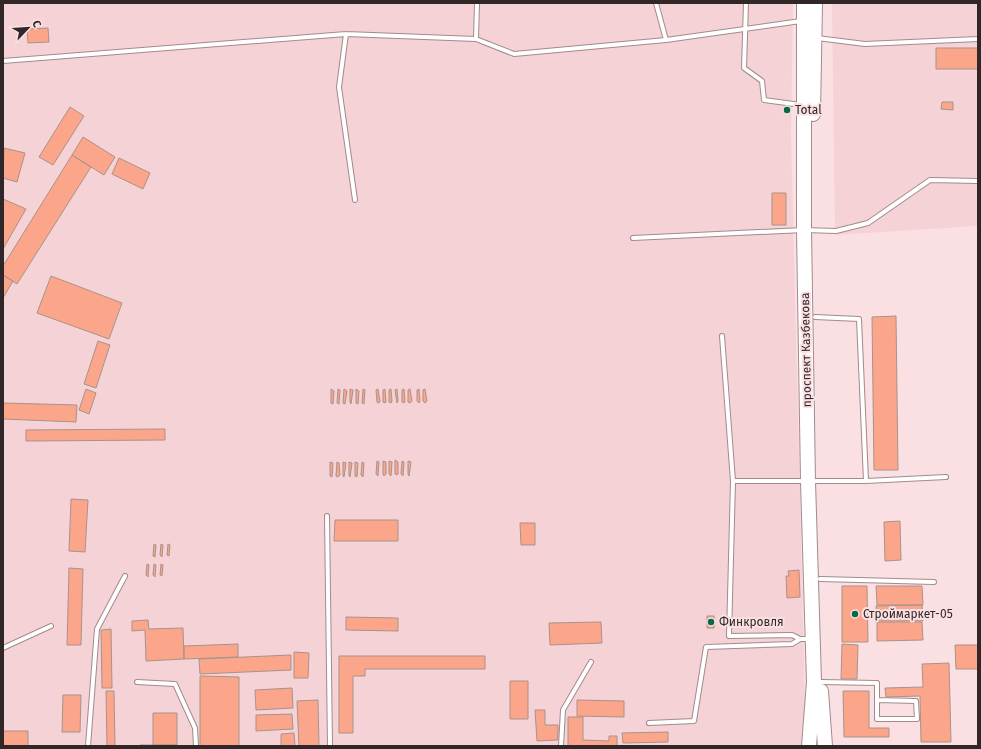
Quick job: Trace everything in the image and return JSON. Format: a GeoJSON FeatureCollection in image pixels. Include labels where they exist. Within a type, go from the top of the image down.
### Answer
{"type":"FeatureCollection","features":[{"type":"Feature","properties":{"kind":"highway","name":"проспект Казбекова"},"geometry":{"type":"LineString","coordinates":[[804,3],[815,38],[809,230],[815,317],[807,639],[819,692]]}},
{"type":"Feature","properties":{"kind":"highway","name":"проспект Казбекова"},"geometry":{"type":"LineString","coordinates":[[814,3],[809,20],[804,106],[809,230],[812,481],[820,579],[819,692]]}},
{"type":"Feature","properties":{"kind":"highway"},"geometry":{"type":"LineString","coordinates":[[809,746],[819,692]]}},
{"type":"Feature","properties":{"kind":"highway"},"geometry":{"type":"LineString","coordinates":[[819,692],[825,746]]}},
{"type":"Feature","properties":{"kind":"lane"},"geometry":{"type":"LineString","coordinates":[[476,39],[477,3]]}},
{"type":"Feature","properties":{"kind":"lane"},"geometry":{"type":"LineString","coordinates":[[656,3],[666,40]]}},
{"type":"Feature","properties":{"kind":"lane"},"geometry":{"type":"LineString","coordinates":[[746,3],[744,68],[762,81],[764,100],[804,106]]}},
{"type":"Feature","properties":{"kind":"lane"},"geometry":{"type":"LineString","coordinates":[[3,61],[346,34],[476,39],[514,54],[666,40],[809,20]]}},
{"type":"Feature","properties":{"kind":"lane"},"geometry":{"type":"LineString","coordinates":[[346,34],[339,87],[355,200]]}},
{"type":"Feature","properties":{"kind":"lane"},"geometry":{"type":"LineString","coordinates":[[815,38],[865,44],[978,39]]}},
{"type":"Feature","properties":{"kind":"lane"},"geometry":{"type":"LineString","coordinates":[[633,238],[809,230],[836,231],[868,223],[930,180],[978,181]]}},
{"type":"Feature","properties":{"kind":"lane"},"geometry":{"type":"LineString","coordinates":[[815,317],[859,319],[866,481]]}},
{"type":"Feature","properties":{"kind":"lane"},"geometry":{"type":"LineString","coordinates":[[722,336],[733,481],[729,636],[792,635],[807,639]]}},
{"type":"Feature","properties":{"kind":"lane"},"geometry":{"type":"LineString","coordinates":[[733,481],[866,481],[946,477]]}},
{"type":"Feature","properties":{"kind":"lane"},"geometry":{"type":"LineString","coordinates":[[327,516],[330,746]]}},
{"type":"Feature","properties":{"kind":"lane"},"geometry":{"type":"LineString","coordinates":[[88,746],[97,629],[125,576]]}},
{"type":"Feature","properties":{"kind":"lane"},"geometry":{"type":"LineString","coordinates":[[820,579],[934,582]]}},
{"type":"Feature","properties":{"kind":"lane"},"geometry":{"type":"LineString","coordinates":[[3,648],[51,626]]}},
{"type":"Feature","properties":{"kind":"lane"},"geometry":{"type":"LineString","coordinates":[[649,723],[694,721],[706,647],[792,644],[807,639]]}},
{"type":"Feature","properties":{"kind":"lane"},"geometry":{"type":"LineString","coordinates":[[561,746],[563,710],[592,662]]}},
{"type":"Feature","properties":{"kind":"lane"},"geometry":{"type":"LineString","coordinates":[[137,682],[175,684],[195,728],[196,746]]}},
{"type":"Feature","properties":{"kind":"lane"},"geometry":{"type":"LineString","coordinates":[[819,692],[877,683],[877,700],[877,719],[917,719],[916,701],[877,700]]}},
{"type":"Feature","properties":{"kind":"shaded area"},"geometry":{"type":"Polygon","coordinates":[[[3,3],[793,3],[791,134],[806,743],[804,746],[3,746],[3,3]]]}},
{"type":"Feature","properties":{"kind":"shaded area"},"geometry":{"type":"Polygon","coordinates":[[[832,3],[978,3],[978,226],[835,235],[832,3]]]}},
{"type":"Feature","properties":{"kind":"building"},"geometry":{"type":"Polygon","coordinates":[[[48,28],[49,42],[28,43],[27,29],[48,28]]]}},
{"type":"Feature","properties":{"kind":"building"},"geometry":{"type":"Polygon","coordinates":[[[936,48],[978,48],[978,69],[936,69],[936,48]]]}},
{"type":"Feature","properties":{"kind":"building"},"geometry":{"type":"Polygon","coordinates":[[[942,102],[953,102],[953,110],[941,109],[942,102]]]}},
{"type":"Feature","properties":{"kind":"building"},"geometry":{"type":"Polygon","coordinates":[[[70,107],[84,116],[53,165],[39,157],[70,107]]]}},
{"type":"Feature","properties":{"kind":"building"},"geometry":{"type":"Polygon","coordinates":[[[83,137],[115,157],[104,175],[72,155],[83,137]]]}},
{"type":"Feature","properties":{"kind":"building"},"geometry":{"type":"Polygon","coordinates":[[[4,148],[25,153],[17,182],[3,178],[4,148]]]}},
{"type":"Feature","properties":{"kind":"building"},"geometry":{"type":"Polygon","coordinates":[[[72,155],[91,167],[17,284],[3,275],[3,266],[72,155]]]}},
{"type":"Feature","properties":{"kind":"building"},"geometry":{"type":"Polygon","coordinates":[[[119,158],[150,173],[143,189],[112,174],[119,158]]]}},
{"type":"Feature","properties":{"kind":"building"},"geometry":{"type":"Polygon","coordinates":[[[772,193],[786,193],[786,225],[772,225],[772,193]]]}},
{"type":"Feature","properties":{"kind":"building"},"geometry":{"type":"Polygon","coordinates":[[[3,199],[26,209],[3,249],[3,199]]]}},
{"type":"Feature","properties":{"kind":"building"},"geometry":{"type":"Polygon","coordinates":[[[3,275],[13,281],[3,298],[3,275]]]}},
{"type":"Feature","properties":{"kind":"building"},"geometry":{"type":"Polygon","coordinates":[[[51,276],[122,303],[109,339],[37,313],[51,276]]]}},
{"type":"Feature","properties":{"kind":"building"},"geometry":{"type":"Polygon","coordinates":[[[896,316],[898,470],[874,470],[872,317],[896,316]]]}},
{"type":"Feature","properties":{"kind":"building"},"geometry":{"type":"Polygon","coordinates":[[[98,341],[110,345],[96,388],[84,384],[98,341]]]}},
{"type":"Feature","properties":{"kind":"building"},"geometry":{"type":"Polygon","coordinates":[[[86,389],[96,393],[89,414],[79,410],[86,389]]]}},
{"type":"Feature","properties":{"kind":"building"},"geometry":{"type":"Polygon","coordinates":[[[331,389],[334,391],[333,404],[331,403],[331,389]]]}},
{"type":"Feature","properties":{"kind":"building"},"geometry":{"type":"Polygon","coordinates":[[[338,389],[340,390],[339,404],[337,403],[338,389]]]}},
{"type":"Feature","properties":{"kind":"building"},"geometry":{"type":"Polygon","coordinates":[[[344,389],[347,391],[345,404],[343,403],[344,389]]]}},
{"type":"Feature","properties":{"kind":"building"},"geometry":{"type":"Polygon","coordinates":[[[350,389],[353,390],[351,404],[350,403],[350,389]]]}},
{"type":"Feature","properties":{"kind":"building"},"geometry":{"type":"Polygon","coordinates":[[[356,389],[359,391],[358,404],[356,403],[356,389]]]}},
{"type":"Feature","properties":{"kind":"building"},"geometry":{"type":"Polygon","coordinates":[[[363,389],[365,390],[364,404],[362,403],[363,389]]]}},
{"type":"Feature","properties":{"kind":"building"},"geometry":{"type":"Polygon","coordinates":[[[378,389],[380,402],[378,403],[376,390],[378,389]]]}},
{"type":"Feature","properties":{"kind":"building"},"geometry":{"type":"Polygon","coordinates":[[[385,389],[385,403],[383,402],[383,390],[385,389]]]}},
{"type":"Feature","properties":{"kind":"building"},"geometry":{"type":"Polygon","coordinates":[[[391,389],[391,403],[389,402],[389,390],[391,389]]]}},
{"type":"Feature","properties":{"kind":"building"},"geometry":{"type":"Polygon","coordinates":[[[397,389],[398,401],[397,403],[395,390],[397,389]]]}},
{"type":"Feature","properties":{"kind":"building"},"geometry":{"type":"Polygon","coordinates":[[[404,389],[404,403],[402,402],[402,390],[404,389]]]}},
{"type":"Feature","properties":{"kind":"building"},"geometry":{"type":"Polygon","coordinates":[[[410,389],[412,401],[410,403],[408,402],[408,390],[410,389]]]}},
{"type":"Feature","properties":{"kind":"building"},"geometry":{"type":"Polygon","coordinates":[[[419,389],[419,403],[417,401],[417,390],[419,389]]]}},
{"type":"Feature","properties":{"kind":"building"},"geometry":{"type":"Polygon","coordinates":[[[425,389],[427,401],[425,403],[423,401],[423,390],[425,389]]]}},
{"type":"Feature","properties":{"kind":"building"},"geometry":{"type":"Polygon","coordinates":[[[3,403],[77,405],[76,422],[3,419],[3,403]]]}},
{"type":"Feature","properties":{"kind":"building"},"geometry":{"type":"Polygon","coordinates":[[[165,429],[165,440],[26,441],[26,430],[165,429]]]}},
{"type":"Feature","properties":{"kind":"building"},"geometry":{"type":"Polygon","coordinates":[[[395,460],[398,462],[397,475],[395,474],[395,460]]]}},
{"type":"Feature","properties":{"kind":"building"},"geometry":{"type":"Polygon","coordinates":[[[377,461],[379,462],[378,476],[376,474],[377,461]]]}},
{"type":"Feature","properties":{"kind":"building"},"geometry":{"type":"Polygon","coordinates":[[[383,461],[386,462],[386,474],[384,476],[383,474],[383,461]]]}},
{"type":"Feature","properties":{"kind":"building"},"geometry":{"type":"Polygon","coordinates":[[[389,461],[392,462],[391,476],[389,474],[389,461]]]}},
{"type":"Feature","properties":{"kind":"building"},"geometry":{"type":"Polygon","coordinates":[[[402,461],[404,462],[403,476],[401,474],[402,461]]]}},
{"type":"Feature","properties":{"kind":"building"},"geometry":{"type":"Polygon","coordinates":[[[408,461],[411,462],[409,476],[408,474],[408,461]]]}},
{"type":"Feature","properties":{"kind":"building"},"geometry":{"type":"Polygon","coordinates":[[[330,462],[333,463],[332,477],[330,476],[330,462]]]}},
{"type":"Feature","properties":{"kind":"building"},"geometry":{"type":"Polygon","coordinates":[[[337,462],[339,463],[340,475],[338,477],[336,476],[337,462]]]}},
{"type":"Feature","properties":{"kind":"building"},"geometry":{"type":"Polygon","coordinates":[[[343,462],[346,463],[344,477],[343,476],[343,462]]]}},
{"type":"Feature","properties":{"kind":"building"},"geometry":{"type":"Polygon","coordinates":[[[349,462],[352,463],[350,477],[349,475],[349,462]]]}},
{"type":"Feature","properties":{"kind":"building"},"geometry":{"type":"Polygon","coordinates":[[[355,462],[358,463],[357,477],[355,476],[355,462]]]}},
{"type":"Feature","properties":{"kind":"building"},"geometry":{"type":"Polygon","coordinates":[[[362,462],[364,463],[363,477],[361,475],[362,462]]]}},
{"type":"Feature","properties":{"kind":"building"},"geometry":{"type":"Polygon","coordinates":[[[71,499],[88,500],[85,552],[69,551],[71,499]]]}},
{"type":"Feature","properties":{"kind":"building"},"geometry":{"type":"Polygon","coordinates":[[[335,520],[398,520],[398,541],[334,541],[335,520]]]}},
{"type":"Feature","properties":{"kind":"building"},"geometry":{"type":"Polygon","coordinates":[[[900,521],[901,560],[885,561],[884,522],[900,521]]]}},
{"type":"Feature","properties":{"kind":"building"},"geometry":{"type":"Polygon","coordinates":[[[520,523],[535,523],[535,545],[521,545],[520,523]]]}},
{"type":"Feature","properties":{"kind":"building"},"geometry":{"type":"Polygon","coordinates":[[[154,544],[156,545],[155,557],[153,556],[154,544]]]}},
{"type":"Feature","properties":{"kind":"building"},"geometry":{"type":"Polygon","coordinates":[[[161,544],[163,545],[162,557],[160,555],[161,544]]]}},
{"type":"Feature","properties":{"kind":"building"},"geometry":{"type":"Polygon","coordinates":[[[168,544],[170,545],[169,556],[167,555],[168,544]]]}},
{"type":"Feature","properties":{"kind":"building"},"geometry":{"type":"Polygon","coordinates":[[[147,564],[149,565],[148,577],[146,575],[147,564]]]}},
{"type":"Feature","properties":{"kind":"building"},"geometry":{"type":"Polygon","coordinates":[[[154,564],[156,565],[155,577],[153,575],[154,564]]]}},
{"type":"Feature","properties":{"kind":"building"},"geometry":{"type":"Polygon","coordinates":[[[161,564],[163,565],[162,576],[160,575],[161,564]]]}},
{"type":"Feature","properties":{"kind":"building"},"geometry":{"type":"Polygon","coordinates":[[[69,568],[83,569],[81,645],[67,645],[69,568]]]}},
{"type":"Feature","properties":{"kind":"building"},"geometry":{"type":"Polygon","coordinates":[[[799,570],[800,597],[787,598],[786,576],[789,576],[788,571],[799,570]]]}},
{"type":"Feature","properties":{"kind":"building","name":"Строймаркет-05"},"geometry":{"type":"Polygon","coordinates":[[[842,586],[867,586],[868,642],[842,642],[842,586]]]}},
{"type":"Feature","properties":{"kind":"building"},"geometry":{"type":"Polygon","coordinates":[[[876,586],[922,586],[923,605],[877,605],[876,586]]]}},
{"type":"Feature","properties":{"kind":"building"},"geometry":{"type":"Polygon","coordinates":[[[922,605],[923,621],[877,621],[876,606],[922,605]]]}},
{"type":"Feature","properties":{"kind":"building","name":"Финкровля"},"geometry":{"type":"Polygon","coordinates":[[[707,616],[714,616],[714,628],[707,628],[707,616]]]}},
{"type":"Feature","properties":{"kind":"building"},"geometry":{"type":"Polygon","coordinates":[[[346,617],[398,618],[398,631],[346,630],[346,617]]]}},
{"type":"Feature","properties":{"kind":"building"},"geometry":{"type":"Polygon","coordinates":[[[148,620],[149,629],[183,628],[184,659],[146,661],[145,630],[132,631],[132,621],[148,620]]]}},
{"type":"Feature","properties":{"kind":"building"},"geometry":{"type":"Polygon","coordinates":[[[601,622],[602,643],[550,645],[549,623],[601,622]]]}},
{"type":"Feature","properties":{"kind":"building"},"geometry":{"type":"Polygon","coordinates":[[[877,622],[922,622],[923,640],[877,641],[877,622]]]}},
{"type":"Feature","properties":{"kind":"building"},"geometry":{"type":"Polygon","coordinates":[[[111,629],[112,688],[102,688],[101,630],[111,629]]]}},
{"type":"Feature","properties":{"kind":"building"},"geometry":{"type":"Polygon","coordinates":[[[238,644],[238,657],[184,659],[184,646],[238,644]]]}},
{"type":"Feature","properties":{"kind":"building"},"geometry":{"type":"Polygon","coordinates":[[[842,644],[858,645],[857,679],[841,679],[842,644]]]}},
{"type":"Feature","properties":{"kind":"building"},"geometry":{"type":"Polygon","coordinates":[[[955,645],[978,645],[978,669],[956,669],[955,645]]]}},
{"type":"Feature","properties":{"kind":"building"},"geometry":{"type":"Polygon","coordinates":[[[294,652],[309,653],[308,678],[294,678],[294,652]]]}},
{"type":"Feature","properties":{"kind":"building"},"geometry":{"type":"Polygon","coordinates":[[[291,655],[291,670],[200,674],[199,659],[291,655]]]}},
{"type":"Feature","properties":{"kind":"building"},"geometry":{"type":"Polygon","coordinates":[[[339,656],[485,656],[485,669],[365,669],[365,676],[353,676],[353,733],[339,733],[339,656]]]}},
{"type":"Feature","properties":{"kind":"building"},"geometry":{"type":"Polygon","coordinates":[[[949,663],[951,742],[921,742],[920,696],[886,697],[885,688],[923,687],[922,664],[949,663]]]}},
{"type":"Feature","properties":{"kind":"building"},"geometry":{"type":"Polygon","coordinates":[[[200,676],[239,677],[239,746],[200,746],[200,676]]]}},
{"type":"Feature","properties":{"kind":"building"},"geometry":{"type":"Polygon","coordinates":[[[510,681],[528,681],[528,719],[510,719],[510,681]]]}},
{"type":"Feature","properties":{"kind":"building"},"geometry":{"type":"Polygon","coordinates":[[[292,688],[293,708],[256,710],[255,690],[292,688]]]}},
{"type":"Feature","properties":{"kind":"building"},"geometry":{"type":"Polygon","coordinates":[[[106,691],[114,691],[115,746],[107,746],[106,691]]]}},
{"type":"Feature","properties":{"kind":"building"},"geometry":{"type":"Polygon","coordinates":[[[843,691],[869,691],[869,728],[889,728],[889,737],[844,737],[843,691]]]}},
{"type":"Feature","properties":{"kind":"building"},"geometry":{"type":"Polygon","coordinates":[[[63,695],[81,695],[80,732],[62,732],[63,695]]]}},
{"type":"Feature","properties":{"kind":"building"},"geometry":{"type":"Polygon","coordinates":[[[318,700],[319,746],[299,746],[297,701],[318,700]]]}},
{"type":"Feature","properties":{"kind":"building"},"geometry":{"type":"Polygon","coordinates":[[[577,700],[624,701],[624,717],[577,716],[577,700]]]}},
{"type":"Feature","properties":{"kind":"building"},"geometry":{"type":"Polygon","coordinates":[[[535,710],[545,710],[545,725],[558,725],[558,740],[537,741],[535,710]]]}},
{"type":"Feature","properties":{"kind":"building"},"geometry":{"type":"Polygon","coordinates":[[[153,713],[177,713],[177,745],[153,745],[153,713]]]}},
{"type":"Feature","properties":{"kind":"building"},"geometry":{"type":"Polygon","coordinates":[[[292,714],[293,729],[256,731],[256,715],[292,714]]]}},
{"type":"Feature","properties":{"kind":"building"},"geometry":{"type":"Polygon","coordinates":[[[568,717],[583,717],[583,740],[609,741],[609,736],[617,736],[617,746],[568,746],[568,717]]]}},
{"type":"Feature","properties":{"kind":"building"},"geometry":{"type":"Polygon","coordinates":[[[3,731],[28,731],[28,746],[3,746],[3,731]]]}},
{"type":"Feature","properties":{"kind":"building"},"geometry":{"type":"Polygon","coordinates":[[[668,732],[668,742],[623,743],[622,733],[668,732]]]}},
{"type":"Feature","properties":{"kind":"building"},"geometry":{"type":"Polygon","coordinates":[[[294,733],[295,746],[281,746],[281,734],[294,733]]]}},
{"type":"Feature","properties":{"kind":"building"},"geometry":{"type":"Polygon","coordinates":[[[177,745],[177,746],[140,746],[177,745]]]}},
{"type":"Feature","properties":{"kind":"place","name":"Total"},"geometry":{"type":"Point","coordinates":[787,110]}},
{"type":"Feature","properties":{"kind":"place","name":"Строймаркет-05"},"geometry":{"type":"Point","coordinates":[855,614]}},
{"type":"Feature","properties":{"kind":"place","name":"Финкровля"},"geometry":{"type":"Point","coordinates":[711,622]}}]}
